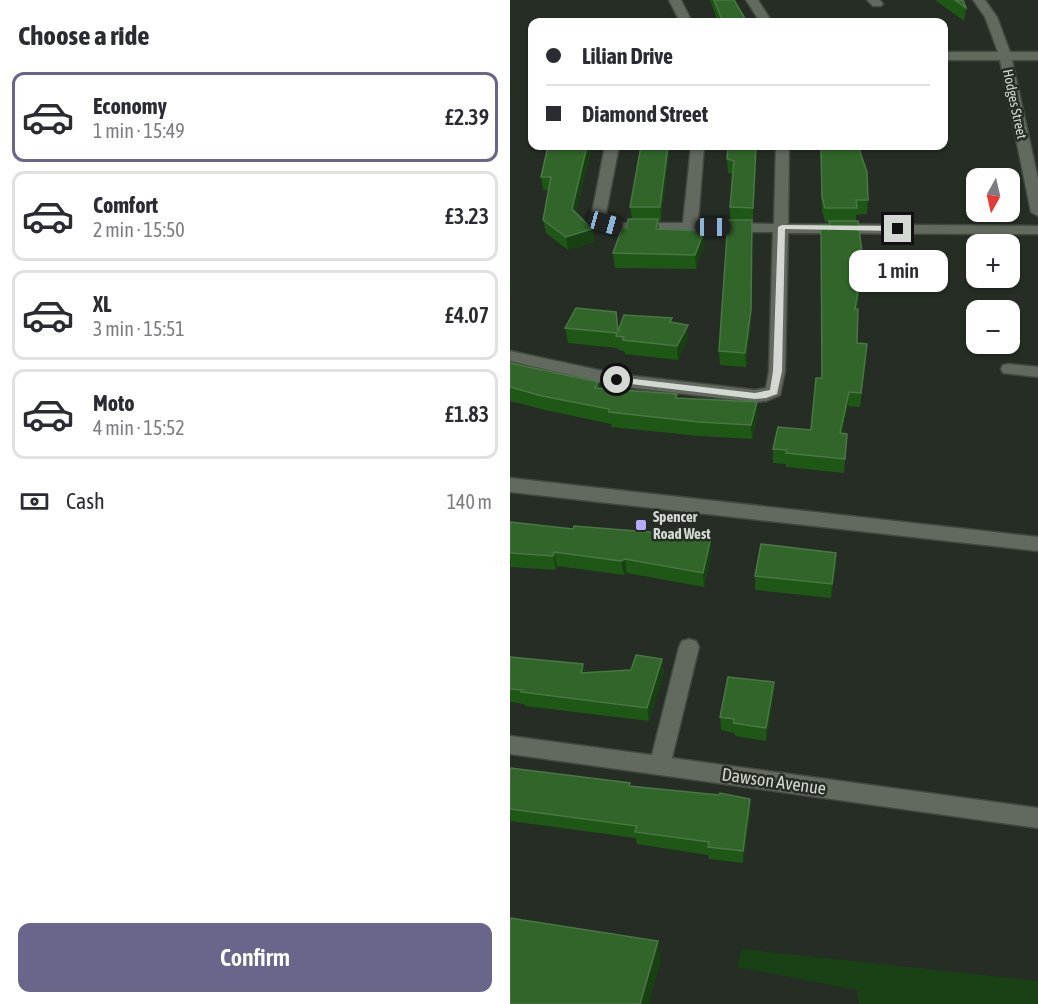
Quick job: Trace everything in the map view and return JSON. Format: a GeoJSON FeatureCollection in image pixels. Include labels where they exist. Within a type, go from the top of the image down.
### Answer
{"type":"FeatureCollection","features":[{"type":"Feature","properties":{"kind":"street"},"geometry":{"type":"LineString","coordinates":[[675,0],[685,18]]}},
{"type":"Feature","properties":{"kind":"street"},"geometry":{"type":"LineString","coordinates":[[752,0],[763,18]]}},
{"type":"Feature","properties":{"kind":"street","name":"Hodges Street"},"geometry":{"type":"LineString","coordinates":[[979,0],[991,17],[1005,56],[1038,212]]}},
{"type":"Feature","properties":{"kind":"street"},"geometry":{"type":"LineString","coordinates":[[948,56],[1038,56]]}},
{"type":"Feature","properties":{"kind":"street"},"geometry":{"type":"LineString","coordinates":[[611,150],[599,213],[605,223],[619,227],[1038,230]]}},
{"type":"Feature","properties":{"kind":"street"},"geometry":{"type":"LineString","coordinates":[[690,227],[698,150]]}},
{"type":"Feature","properties":{"kind":"street"},"geometry":{"type":"LineString","coordinates":[[510,356],[617,380],[755,396],[766,395],[774,391],[777,371],[783,150]]}},
{"type":"Feature","properties":{"kind":"street"},"geometry":{"type":"LineString","coordinates":[[1008,369],[1038,372]]}},
{"type":"Feature","properties":{"kind":"street"},"geometry":{"type":"LineString","coordinates":[[510,485],[1038,544]]}},
{"type":"Feature","properties":{"kind":"street"},"geometry":{"type":"LineString","coordinates":[[660,765],[689,647]]}},
{"type":"Feature","properties":{"kind":"street","name":"Dawson Avenue"},"geometry":{"type":"LineString","coordinates":[[510,745],[1038,818]]}},
{"type":"Feature","properties":{"kind":"green space"},"geometry":{"type":"Polygon","coordinates":[[[742,949],[1038,981],[1038,1004],[859,1004],[857,990],[737,967],[742,949]]]}},
{"type":"Feature","properties":{"kind":"building"},"geometry":{"type":"Polygon","coordinates":[[[714,0],[734,0],[745,18],[721,18],[714,0]]]}},
{"type":"Feature","properties":{"kind":"building"},"geometry":{"type":"Polygon","coordinates":[[[955,0],[963,0],[966,8],[955,0]]]}},
{"type":"Feature","properties":{"kind":"building"},"geometry":{"type":"Polygon","coordinates":[[[547,150],[586,150],[572,209],[592,229],[566,237],[543,220],[551,177],[541,177],[547,150]]]}},
{"type":"Feature","properties":{"kind":"building"},"geometry":{"type":"Polygon","coordinates":[[[640,150],[667,150],[660,207],[630,207],[640,150]]]}},
{"type":"Feature","properties":{"kind":"building"},"geometry":{"type":"Polygon","coordinates":[[[728,150],[756,150],[753,208],[730,207],[734,161],[727,159],[728,150]]]}},
{"type":"Feature","properties":{"kind":"building"},"geometry":{"type":"Polygon","coordinates":[[[821,150],[859,150],[867,172],[868,200],[856,200],[857,208],[825,208],[822,197],[821,150]]]}},
{"type":"Feature","properties":{"kind":"building"},"geometry":{"type":"Polygon","coordinates":[[[628,219],[658,219],[656,229],[704,231],[695,255],[613,253],[622,228],[627,228],[628,219]]]}},
{"type":"Feature","properties":{"kind":"building"},"geometry":{"type":"Polygon","coordinates":[[[728,220],[752,220],[751,310],[745,353],[719,351],[728,220]]]}},
{"type":"Feature","properties":{"kind":"building"},"geometry":{"type":"Polygon","coordinates":[[[829,221],[858,221],[863,261],[855,309],[858,309],[857,343],[867,344],[861,393],[849,392],[840,433],[847,434],[845,459],[786,453],[787,450],[773,449],[778,427],[811,430],[816,378],[822,378],[821,225],[830,225],[829,221]]]}},
{"type":"Feature","properties":{"kind":"building"},"geometry":{"type":"Polygon","coordinates":[[[576,308],[616,312],[618,331],[624,315],[672,318],[670,322],[688,325],[677,346],[623,340],[624,337],[616,336],[617,333],[565,328],[576,308]]]}},
{"type":"Feature","properties":{"kind":"building"},"geometry":{"type":"Polygon","coordinates":[[[510,363],[598,382],[595,388],[677,394],[676,398],[757,402],[751,425],[609,412],[609,409],[542,396],[510,387],[510,363]]]}},
{"type":"Feature","properties":{"kind":"building"},"geometry":{"type":"Polygon","coordinates":[[[510,522],[573,529],[574,526],[711,537],[703,573],[625,559],[621,561],[554,552],[553,556],[510,553],[510,522]]]}},
{"type":"Feature","properties":{"kind":"building"},"geometry":{"type":"Polygon","coordinates":[[[761,544],[836,553],[832,584],[755,576],[761,544]]]}},
{"type":"Feature","properties":{"kind":"building"},"geometry":{"type":"Polygon","coordinates":[[[636,655],[662,659],[647,708],[510,689],[510,657],[583,664],[581,673],[631,670],[636,655]]]}},
{"type":"Feature","properties":{"kind":"building"},"geometry":{"type":"Polygon","coordinates":[[[728,677],[774,682],[766,728],[734,723],[734,719],[720,717],[728,677]]]}},
{"type":"Feature","properties":{"kind":"building"},"geometry":{"type":"Polygon","coordinates":[[[510,768],[630,783],[629,786],[719,795],[720,793],[750,799],[743,851],[708,847],[709,842],[635,832],[637,826],[510,809],[510,768]]]}},
{"type":"Feature","properties":{"kind":"building"},"geometry":{"type":"Polygon","coordinates":[[[510,918],[658,941],[640,1004],[510,1004],[510,918]]]}},
{"type":"Feature","properties":{"kind":"place","name":"Spencer Road West"},"geometry":{"type":"Point","coordinates":[641,525]}},
{"type":"Feature","properties":{"kind":"route"},"geometry":{"type":"LineString","coordinates":[[617,380],[755,396],[766,395],[774,391],[777,371],[782,227],[898,229]]}}]}
